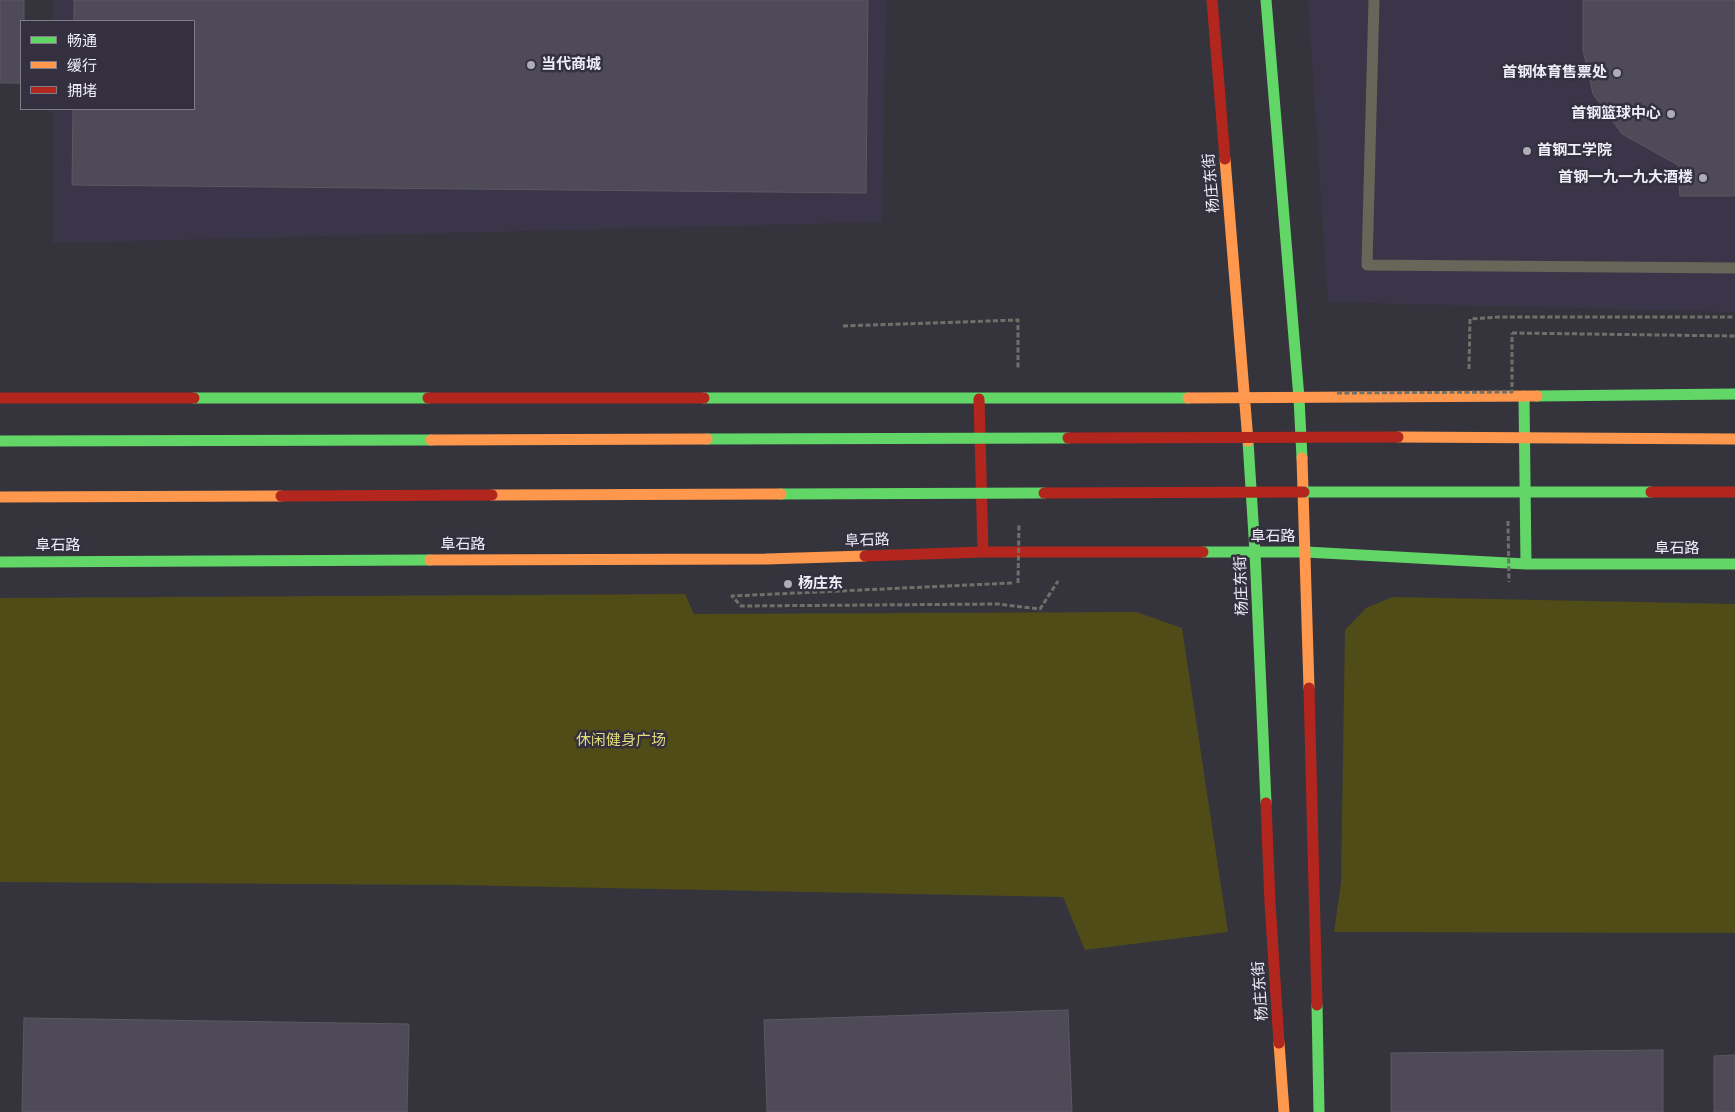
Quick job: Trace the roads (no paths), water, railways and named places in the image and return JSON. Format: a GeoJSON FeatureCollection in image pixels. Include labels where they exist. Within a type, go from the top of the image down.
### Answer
{"type":"FeatureCollection","features":[{"type":"Feature","properties":{"kind":"main road","name":"杨庄东街"},"geometry":{"type":"LineString","coordinates":[[1212,0],[1245,398],[1255,552],[1270,903],[1284,1112]]}},
{"type":"Feature","properties":{"kind":"main road"},"geometry":{"type":"LineString","coordinates":[[1266,0],[1299,398],[1306,552],[1319,1112]]}},
{"type":"Feature","properties":{"kind":"main road"},"geometry":{"type":"LineString","coordinates":[[0,398],[1299,398],[1469,391],[1524,396],[1735,394]]}},
{"type":"Feature","properties":{"kind":"main road"},"geometry":{"type":"LineString","coordinates":[[1524,396],[1526,564]]}},
{"type":"Feature","properties":{"kind":"main road"},"geometry":{"type":"LineString","coordinates":[[979,399],[983,552]]}},
{"type":"Feature","properties":{"kind":"main road"},"geometry":{"type":"LineString","coordinates":[[0,441],[1485,437],[1735,439]]}},
{"type":"Feature","properties":{"kind":"main road"},"geometry":{"type":"LineString","coordinates":[[0,497],[1495,491],[1735,492]]}},
{"type":"Feature","properties":{"kind":"main road","name":"阜石路"},"geometry":{"type":"LineString","coordinates":[[0,562],[766,559],[983,552],[1306,552],[1526,564],[1735,564]]}},
{"type":"Feature","properties":{"kind":"lane"},"geometry":{"type":"LineString","coordinates":[[1374,0],[1367,265],[1735,268]]}},
{"type":"Feature","properties":{"kind":"place","name":"当代商城"},"geometry":{"type":"Point","coordinates":[531,65]}},
{"type":"Feature","properties":{"kind":"place","name":"首钢体育售票处"},"geometry":{"type":"Point","coordinates":[1617,73]}},
{"type":"Feature","properties":{"kind":"place","name":"首钢篮球中心"},"geometry":{"type":"Point","coordinates":[1671,114]}},
{"type":"Feature","properties":{"kind":"place","name":"首钢工学院"},"geometry":{"type":"Point","coordinates":[1527,151]}},
{"type":"Feature","properties":{"kind":"place","name":"首钢一九一九大酒楼"},"geometry":{"type":"Point","coordinates":[1703,178]}},
{"type":"Feature","properties":{"kind":"place","name":"杨庄东"},"geometry":{"type":"Point","coordinates":[788,584]}},
{"type":"Feature","properties":{"kind":"park label","name":"休闲健身广场"},"geometry":{"type":"Point","coordinates":[621,741]}}]}
